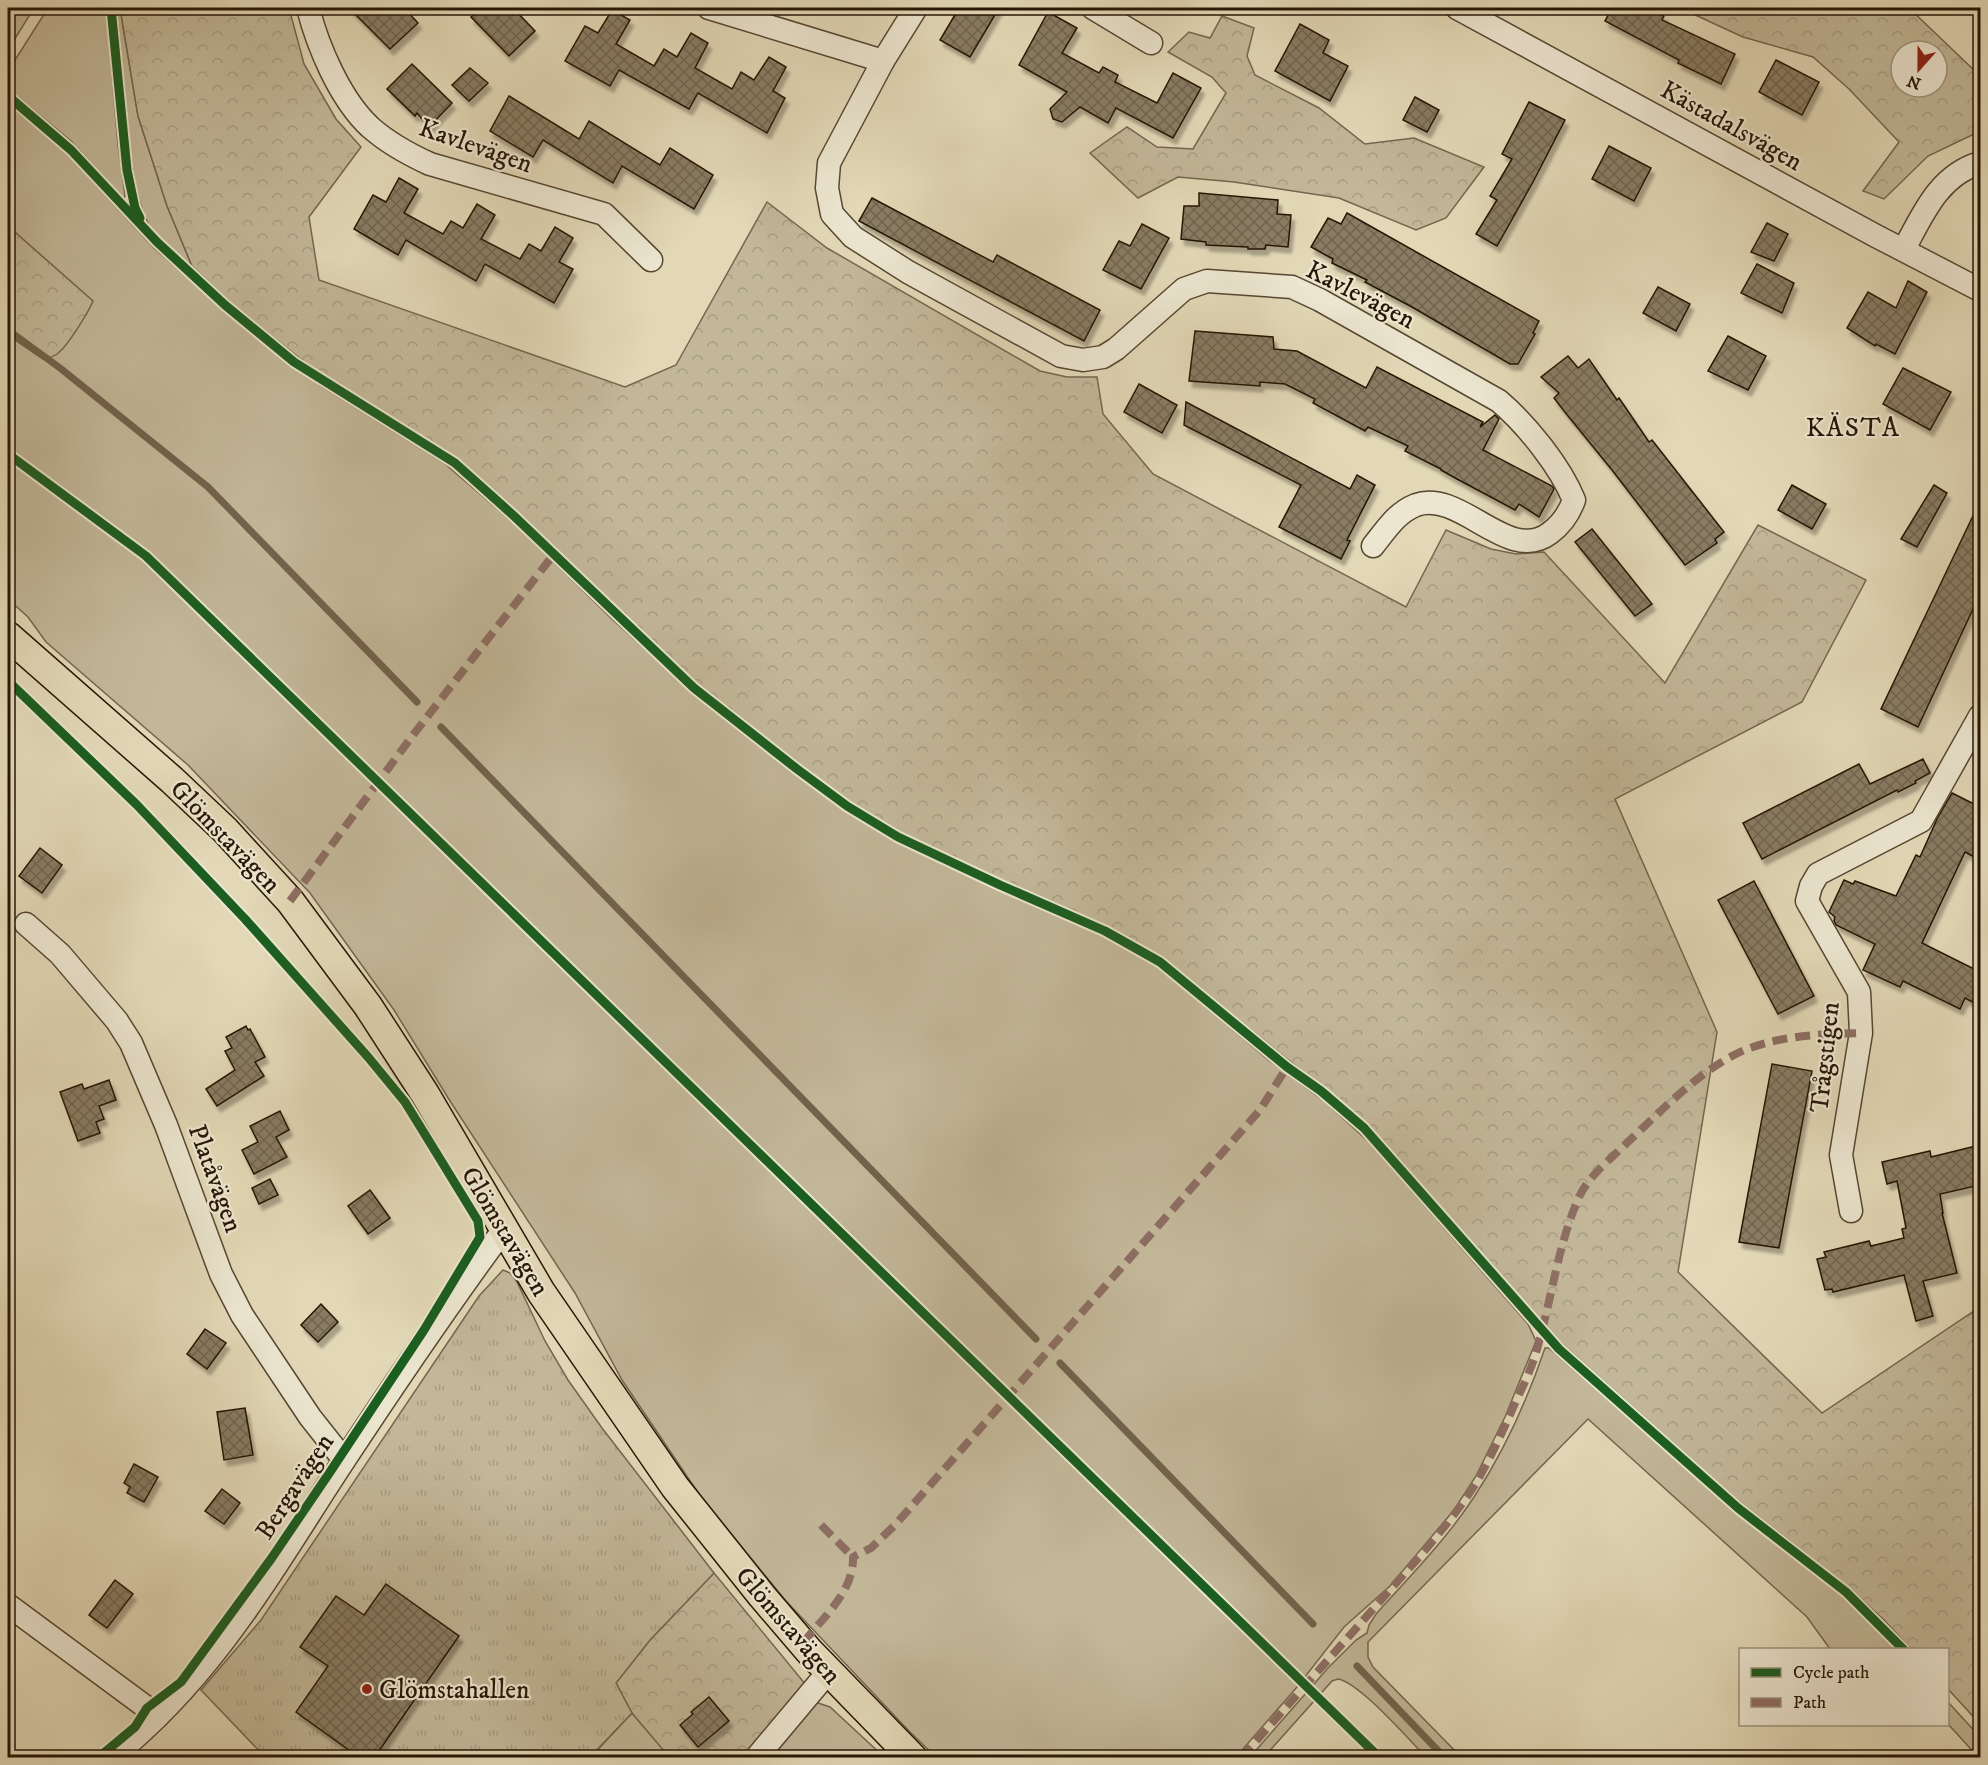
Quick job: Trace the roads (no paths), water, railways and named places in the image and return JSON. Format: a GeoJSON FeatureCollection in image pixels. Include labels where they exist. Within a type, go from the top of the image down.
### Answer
{"type":"FeatureCollection","features":[{"type":"Feature","properties":{"kind":"main road","name":"Glömstavägen"},"geometry":{"type":"LineString","coordinates":[[8,636],[172,780],[225,830],[284,894],[314,931],[368,1006],[425,1094],[541,1292],[675,1487],[762,1596],[829,1671],[913,1758]]}},
{"type":"Feature","properties":{"kind":"main road","name":"Glömstavägen"},"geometry":{"type":"LineString","coordinates":[[8,652],[94,711]]}},
{"type":"Feature","properties":{"kind":"street","name":"Kavlevägen"},"geometry":{"type":"LineString","coordinates":[[308,8],[314,30],[342,92],[369,126],[385,139],[430,165],[604,214],[651,260]]}},
{"type":"Feature","properties":{"kind":"street"},"geometry":{"type":"LineString","coordinates":[[709,8],[883,61]]}},
{"type":"Feature","properties":{"kind":"street","name":"Kavlevägen"},"geometry":{"type":"LineString","coordinates":[[916,8],[883,61],[829,163],[827,189],[832,214],[853,237],[908,272],[1061,356],[1083,360],[1103,357],[1116,349],[1184,289],[1207,281],[1292,287],[1320,300],[1499,401],[1516,416],[1566,480],[1574,500],[1569,515],[1556,528],[1545,537],[1533,540],[1514,540],[1454,508],[1432,502],[1417,505],[1397,515],[1373,546]]}},
{"type":"Feature","properties":{"kind":"street"},"geometry":{"type":"LineString","coordinates":[[1093,8],[1151,43]]}},
{"type":"Feature","properties":{"kind":"street","name":"Kästadalsvägen"},"geometry":{"type":"LineString","coordinates":[[1457,8],[1980,290]]}},
{"type":"Feature","properties":{"kind":"street"},"geometry":{"type":"LineString","coordinates":[[1904,249],[1932,197],[1950,178],[1969,167],[1980,164]]}},
{"type":"Feature","properties":{"kind":"street","name":"Trågstigen"},"geometry":{"type":"LineString","coordinates":[[1851,1211],[1842,1155],[1861,1033],[1859,992],[1807,901],[1811,886],[1818,874],[1921,821],[1980,716]]}},
{"type":"Feature","properties":{"kind":"street","name":"Platåvägen"},"geometry":{"type":"LineString","coordinates":[[26,924],[60,954],[125,1034],[153,1094],[221,1274],[233,1299],[310,1417],[344,1460]]}},
{"type":"Feature","properties":{"kind":"street","name":"Bergavägen"},"geometry":{"type":"LineString","coordinates":[[111,1758],[158,1716],[213,1657],[246,1612],[344,1460],[467,1279],[504,1229]]}},
{"type":"Feature","properties":{"kind":"street"},"geometry":{"type":"LineString","coordinates":[[8,1605],[158,1716]]}},
{"type":"Feature","properties":{"kind":"street"},"geometry":{"type":"LineString","coordinates":[[756,1758],[829,1671]]}},
{"type":"Feature","properties":{"kind":"waterway"},"geometry":{"type":"LineString","coordinates":[[8,330],[60,368],[208,487],[417,702]]}},
{"type":"Feature","properties":{"kind":"waterway"},"geometry":{"type":"LineString","coordinates":[[441,727],[1036,1339]]}},
{"type":"Feature","properties":{"kind":"waterway"},"geometry":{"type":"LineString","coordinates":[[1060,1363],[1313,1624]]}},
{"type":"Feature","properties":{"kind":"waterway"},"geometry":{"type":"LineString","coordinates":[[1357,1666],[1445,1758]]}},
{"type":"Feature","properties":{"kind":"place","name":"Glömstahallen"},"geometry":{"type":"Point","coordinates":[367,1689]}},
{"type":"Feature","properties":{"kind":"district","name":"KÄSTA"},"geometry":{"type":"Point","coordinates":[1853,427]}}]}
